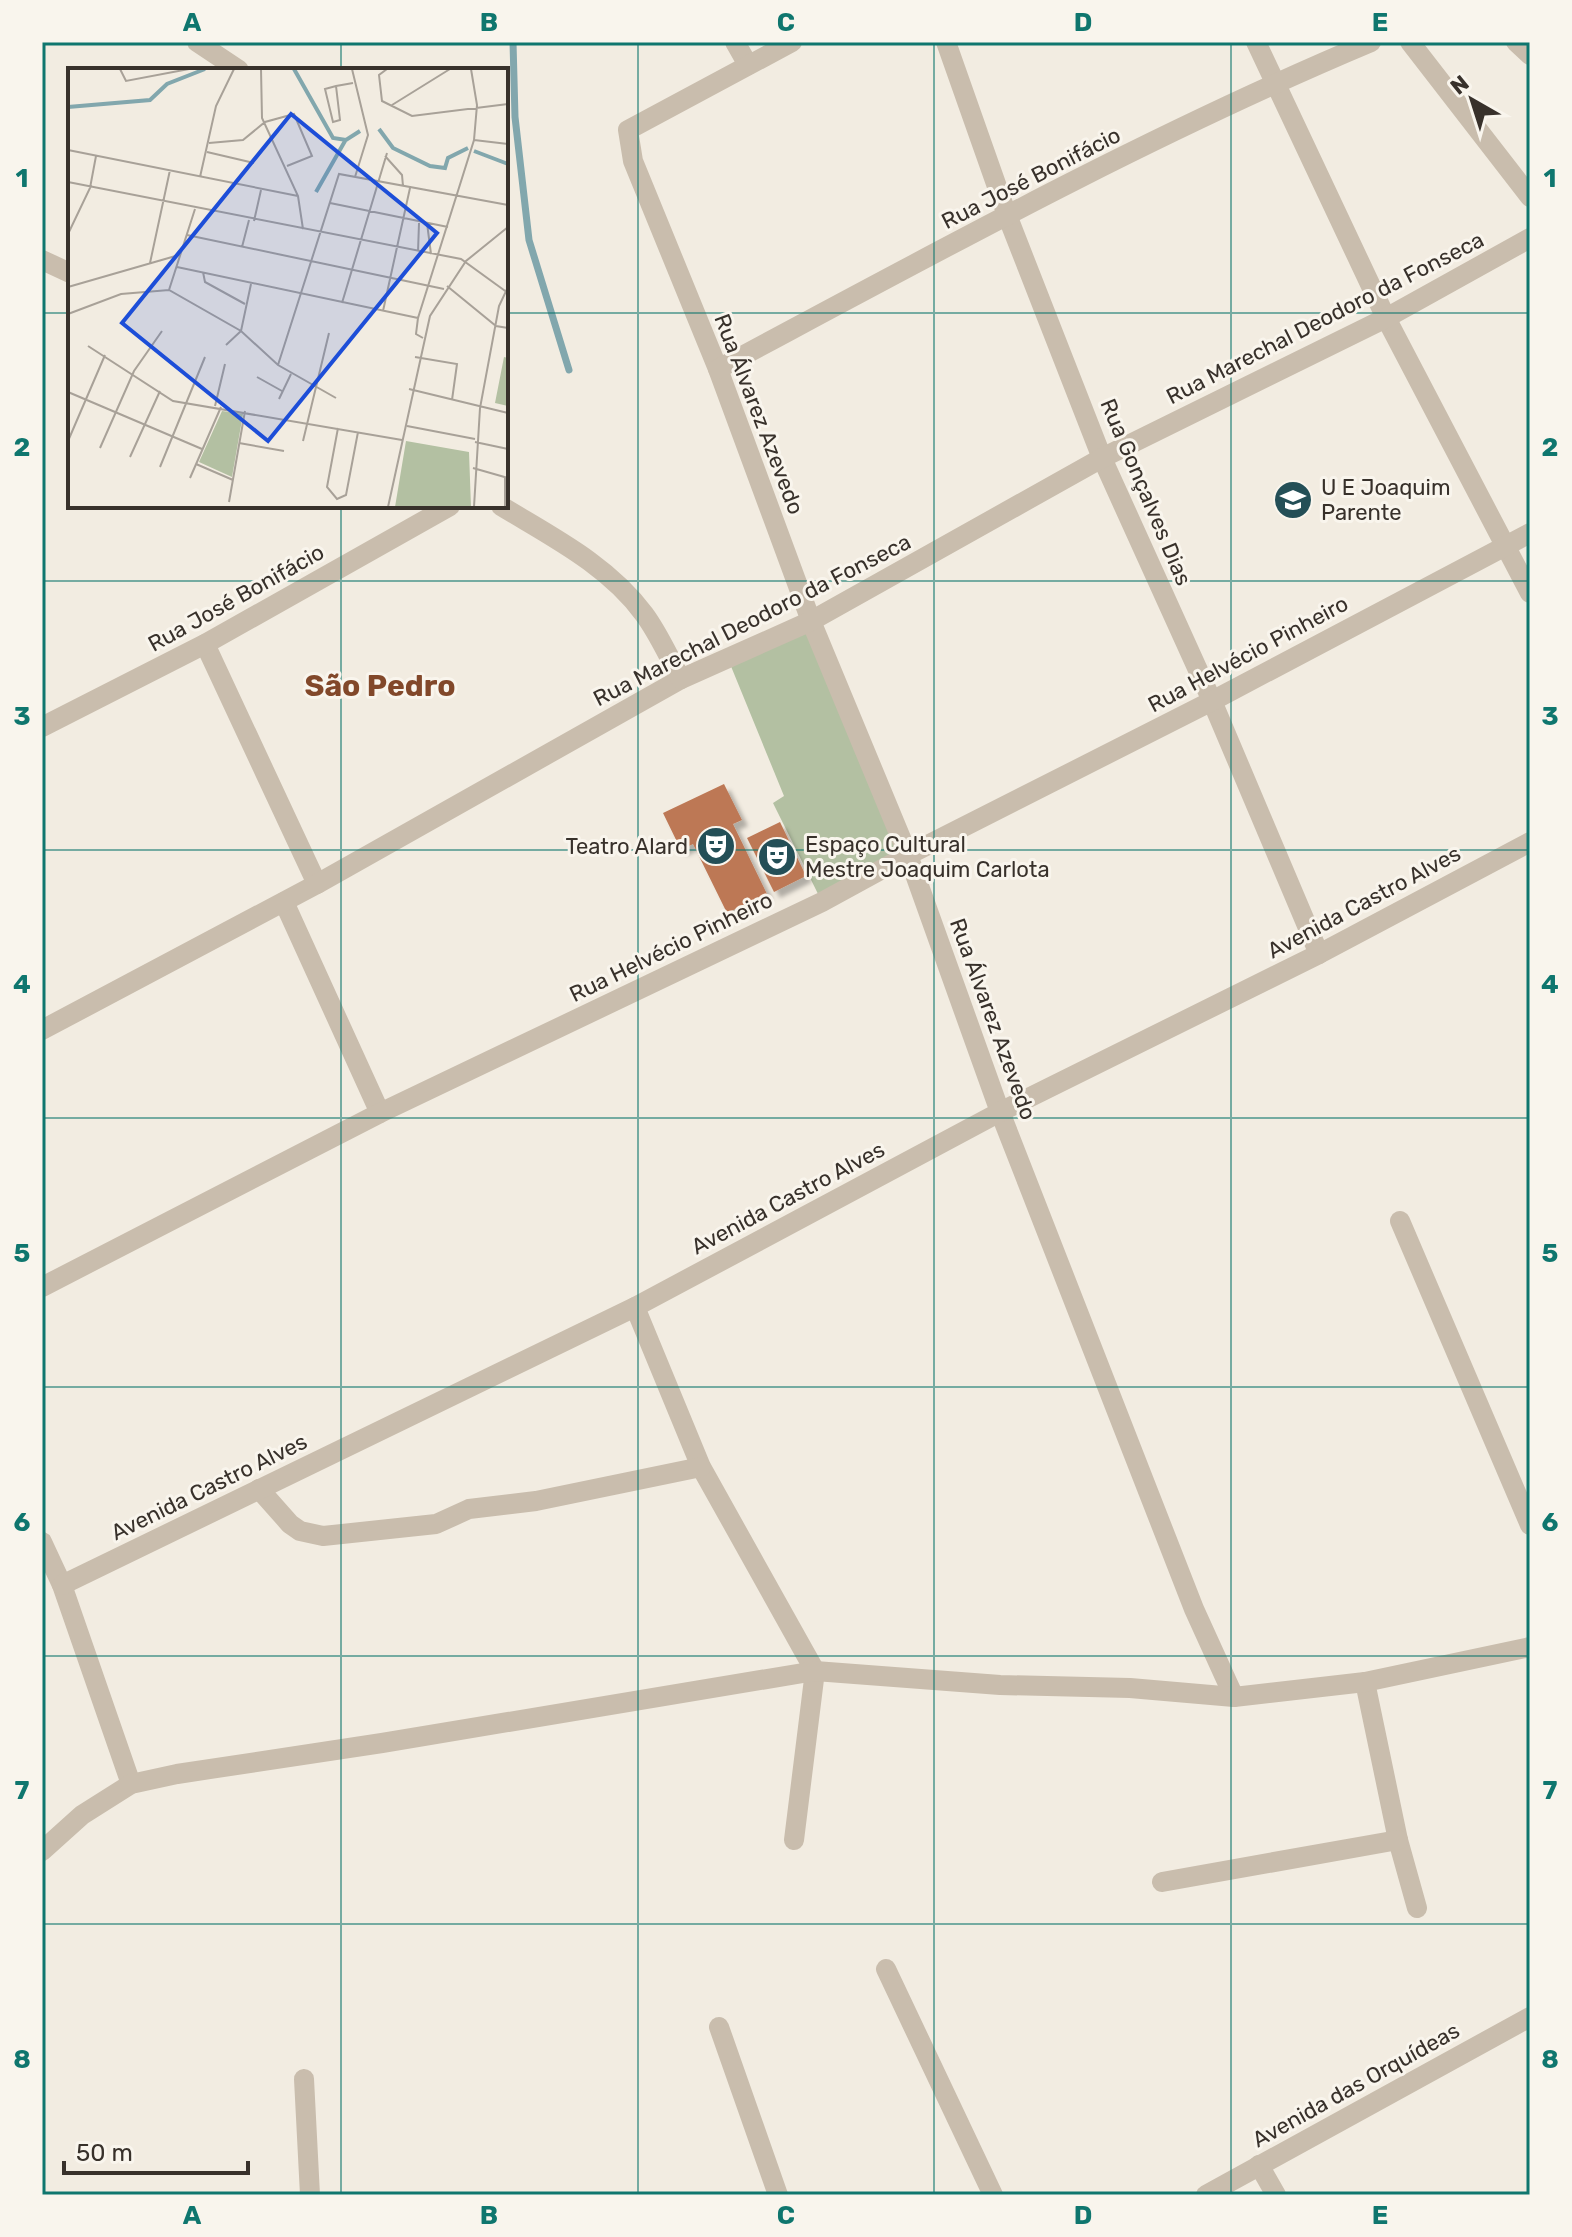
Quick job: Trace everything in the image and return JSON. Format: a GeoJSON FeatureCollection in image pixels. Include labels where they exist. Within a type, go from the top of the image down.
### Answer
{"type":"FeatureCollection","features":[{"type":"Feature","properties":{"kind":"street"},"geometry":{"type":"LineString","coordinates":[[197,42],[236,68]]}},
{"type":"Feature","properties":{"kind":"street"},"geometry":{"type":"LineString","coordinates":[[735,42],[748,65],[792,42]]}},
{"type":"Feature","properties":{"kind":"street","name":"Rua Gonçalves Dias"},"geometry":{"type":"LineString","coordinates":[[946,42],[1007,215],[1102,458],[1212,701],[1319,954]]}},
{"type":"Feature","properties":{"kind":"street"},"geometry":{"type":"LineString","coordinates":[[1256,42],[1386,318],[1530,593]]}},
{"type":"Feature","properties":{"kind":"street","name":"Rua José Bonifácio"},"geometry":{"type":"LineString","coordinates":[[718,369],[1007,215],[1276,82],[1371,42]]}},
{"type":"Feature","properties":{"kind":"street"},"geometry":{"type":"LineString","coordinates":[[1410,42],[1530,197]]}},
{"type":"Feature","properties":{"kind":"street"},"geometry":{"type":"LineString","coordinates":[[1516,42],[1530,55]]}},
{"type":"Feature","properties":{"kind":"street","name":"Rua Álvarez Azevedo"},"geometry":{"type":"LineString","coordinates":[[748,65],[628,130],[633,161],[718,369],[811,621],[908,855],[1000,1112],[1194,1609],[1234,1697]]}},
{"type":"Feature","properties":{"kind":"street","name":"Rua Marechal Deodoro da Fonseca"},"geometry":{"type":"LineString","coordinates":[[42,1030],[317,884],[681,679],[811,621],[1102,458],[1386,318],[1530,238]]}},
{"type":"Feature","properties":{"kind":"street"},"geometry":{"type":"LineString","coordinates":[[42,260],[68,272]]}},
{"type":"Feature","properties":{"kind":"street","name":"Rua José Bonifácio"},"geometry":{"type":"LineString","coordinates":[[42,727],[205,644],[446,508]]}},
{"type":"Feature","properties":{"kind":"street"},"geometry":{"type":"LineString","coordinates":[[504,508],[584,555],[616,585],[645,614],[681,679]]}},
{"type":"Feature","properties":{"kind":"street","name":"Rua Helvécio Pinheiro"},"geometry":{"type":"LineString","coordinates":[[42,1287],[380,1113],[822,902],[1530,533]]}},
{"type":"Feature","properties":{"kind":"street"},"geometry":{"type":"LineString","coordinates":[[205,644],[317,884]]}},
{"type":"Feature","properties":{"kind":"street","name":"Avenida Castro Alves"},"geometry":{"type":"LineString","coordinates":[[62,1585],[635,1307],[1000,1112],[1319,954],[1530,842]]}},
{"type":"Feature","properties":{"kind":"street"},"geometry":{"type":"LineString","coordinates":[[284,902],[380,1113]]}},
{"type":"Feature","properties":{"kind":"street"},"geometry":{"type":"LineString","coordinates":[[1400,1221],[1530,1525]]}},
{"type":"Feature","properties":{"kind":"street"},"geometry":{"type":"LineString","coordinates":[[635,1307],[701,1467],[815,1671],[794,1840]]}},
{"type":"Feature","properties":{"kind":"street"},"geometry":{"type":"LineString","coordinates":[[259,1489],[290,1524],[300,1531],[323,1536],[436,1524],[469,1509],[536,1501],[701,1467]]}},
{"type":"Feature","properties":{"kind":"street"},"geometry":{"type":"LineString","coordinates":[[42,1542],[62,1585],[131,1784]]}},
{"type":"Feature","properties":{"kind":"street"},"geometry":{"type":"LineString","coordinates":[[42,1851],[82,1815],[131,1784],[815,1671],[1000,1685],[1130,1688],[1234,1697],[1365,1682],[1530,1647]]}},
{"type":"Feature","properties":{"kind":"street"},"geometry":{"type":"LineString","coordinates":[[1365,1682],[1398,1840],[1417,1908]]}},
{"type":"Feature","properties":{"kind":"street"},"geometry":{"type":"LineString","coordinates":[[1162,1882],[1398,1840]]}},
{"type":"Feature","properties":{"kind":"street"},"geometry":{"type":"LineString","coordinates":[[886,1969],[993,2195]]}},
{"type":"Feature","properties":{"kind":"street","name":"Avenida das Orquídeas"},"geometry":{"type":"LineString","coordinates":[[1206,2195],[1530,2017]]}},
{"type":"Feature","properties":{"kind":"street"},"geometry":{"type":"LineString","coordinates":[[719,2027],[778,2195]]}},
{"type":"Feature","properties":{"kind":"street"},"geometry":{"type":"LineString","coordinates":[[304,2079],[310,2195]]}},
{"type":"Feature","properties":{"kind":"street"},"geometry":{"type":"LineString","coordinates":[[1259,2165],[1276,2195]]}},
{"type":"Feature","properties":{"kind":"green space"},"geometry":{"type":"Polygon","coordinates":[[[811,621],[908,855],[822,902],[773,803],[784,796],[728,659],[811,621]]]}},
{"type":"Feature","properties":{"kind":"building"},"geometry":{"type":"Polygon","coordinates":[[[724,784],[742,820],[733,824],[767,894],[727,913],[693,844],[681,850],[663,813],[724,784]]]}},
{"type":"Feature","properties":{"kind":"building","name":"Espaço Cultural Mestre Joaquim Carlota"},"geometry":{"type":"Polygon","coordinates":[[[780,822],[806,876],[774,892],[747,838],[780,822]]]}},
{"type":"Feature","properties":{"kind":"waterway"},"geometry":{"type":"LineString","coordinates":[[513,42],[515,117],[529,240],[569,370]]}},
{"type":"Feature","properties":{"kind":"place","name":"U E Joaquim Parente"},"geometry":{"type":"Point","coordinates":[1293,500]}},
{"type":"Feature","properties":{"kind":"place","name":"Teatro Alard"},"geometry":{"type":"Point","coordinates":[716,846]}},
{"type":"Feature","properties":{"kind":"place","name":"Espaço Cultural Mestre Joaquim Carlota"},"geometry":{"type":"Point","coordinates":[777,857]}},
{"type":"Feature","properties":{"kind":"district","name":"São Pedro"},"geometry":{"type":"Point","coordinates":[380,686]}}]}
